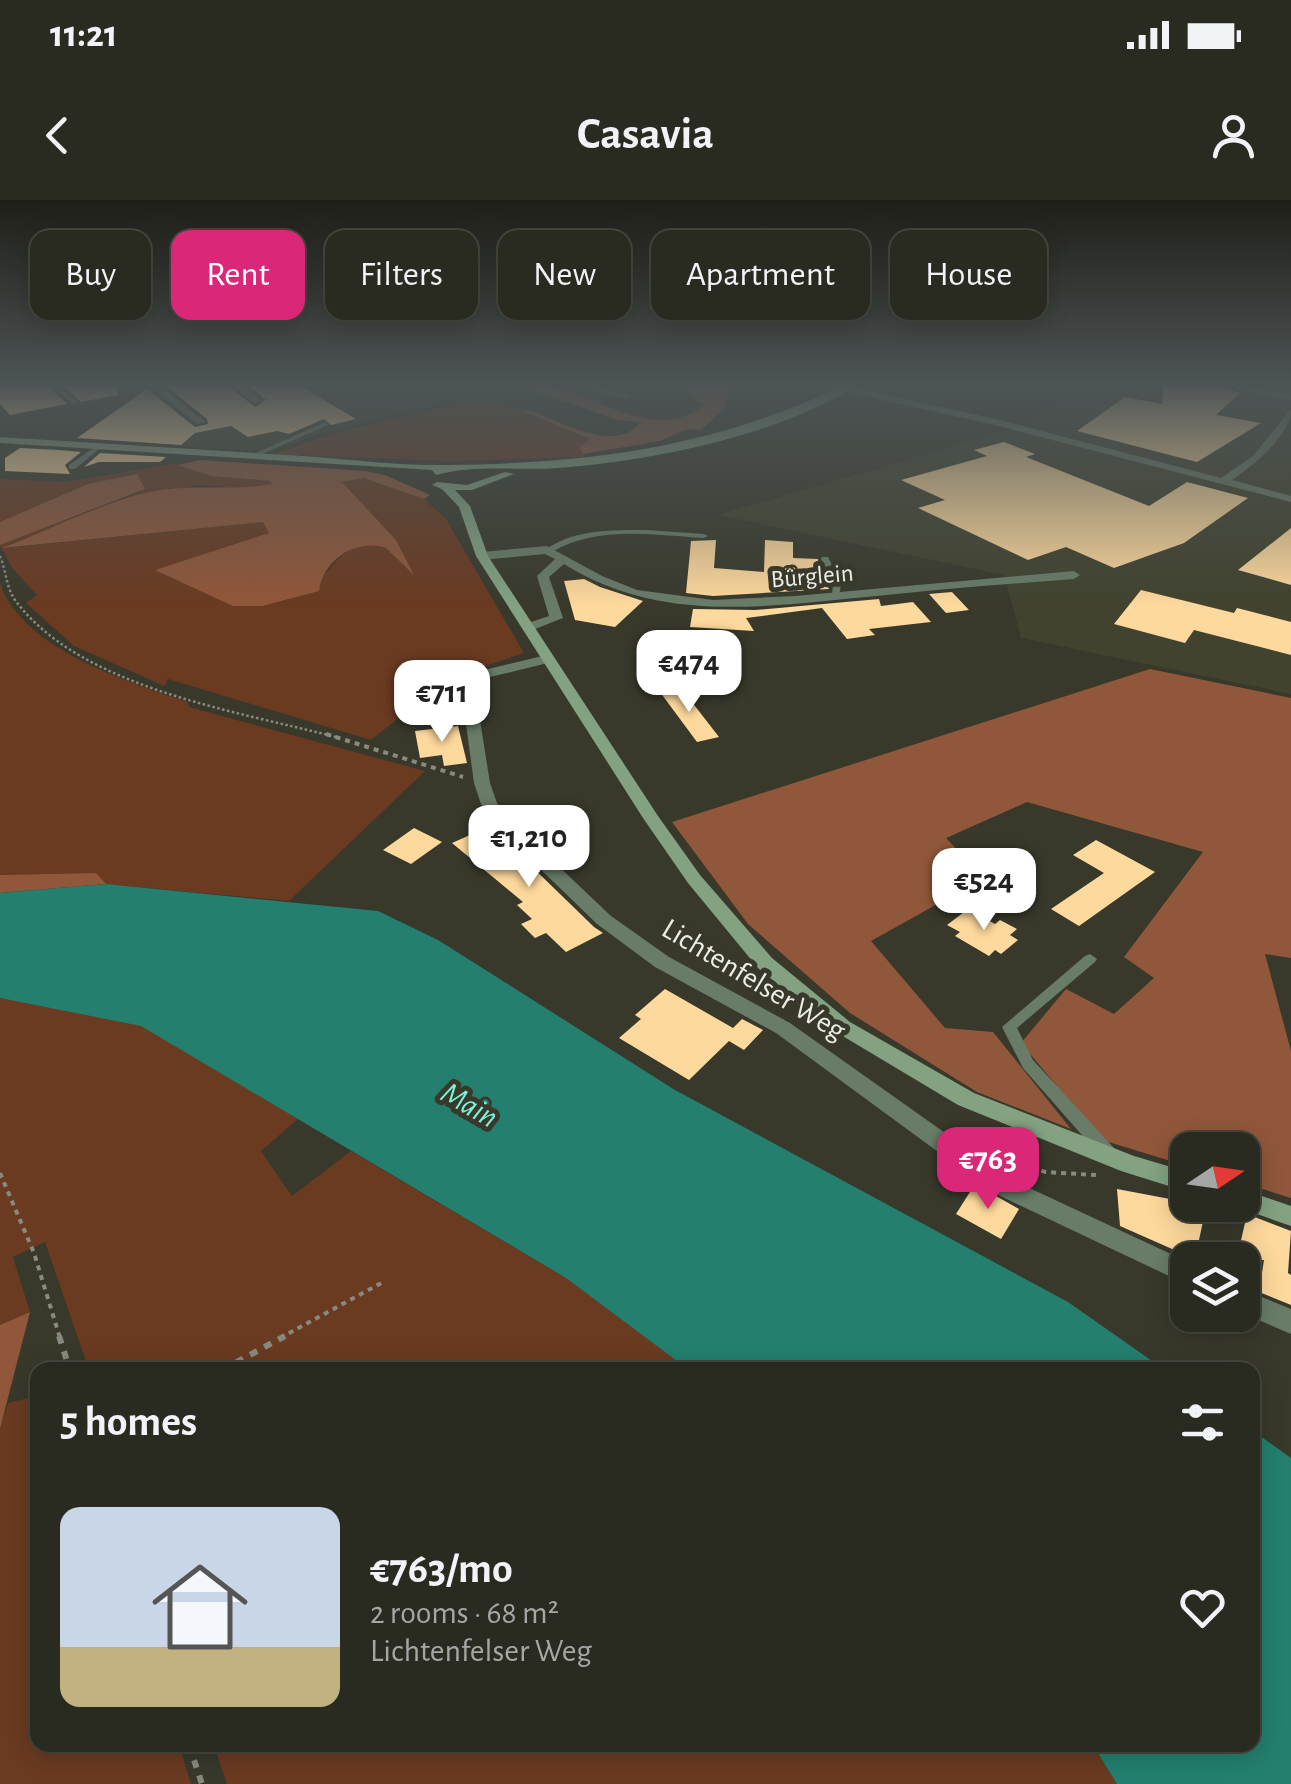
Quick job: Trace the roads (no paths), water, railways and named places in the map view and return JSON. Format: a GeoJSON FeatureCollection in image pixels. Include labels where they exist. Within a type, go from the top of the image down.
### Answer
{"type":"FeatureCollection","features":[{"type":"Feature","properties":{"kind":"street"},"geometry":{"type":"LineString","coordinates":[[298,459],[489,473],[596,459]]}},
{"type":"Feature","properties":{"kind":"street"},"geometry":{"type":"LineString","coordinates":[[1135,459],[1291,499]]}},
{"type":"Feature","properties":{"kind":"street"},"geometry":{"type":"LineString","coordinates":[[1222,482],[1256,459]]}},
{"type":"Feature","properties":{"kind":"street"},"geometry":{"type":"LineString","coordinates":[[403,467],[431,476],[447,468]]}},
{"type":"Feature","properties":{"kind":"street"},"geometry":{"type":"LineString","coordinates":[[464,506],[489,473]]}},
{"type":"Feature","properties":{"kind":"street"},"geometry":{"type":"LineString","coordinates":[[431,476],[435,484],[447,488],[475,487]]}},
{"type":"Feature","properties":{"kind":"street"},"geometry":{"type":"LineString","coordinates":[[447,488],[464,506],[482,556],[694,880],[776,973],[843,1027],[932,1081],[1002,1116],[1170,1176]]}},
{"type":"Feature","properties":{"kind":"street"},"geometry":{"type":"LineString","coordinates":[[482,556],[549,550]]}},
{"type":"Feature","properties":{"kind":"street","name":"Bürglein"},"geometry":{"type":"LineString","coordinates":[[549,550],[604,583],[678,601],[731,603],[1074,575]]}},
{"type":"Feature","properties":{"kind":"street"},"geometry":{"type":"LineString","coordinates":[[530,627],[556,618],[544,576],[563,558]]}},
{"type":"Feature","properties":{"kind":"street","name":"Lichtenfelser Weg"},"geometry":{"type":"LineString","coordinates":[[547,659],[496,670],[472,686],[468,708],[482,783],[496,816],[631,942],[782,1028],[1002,1186],[1170,1265]]}},
{"type":"Feature","properties":{"kind":"street"},"geometry":{"type":"LineString","coordinates":[[1260,1205],[1291,1216]]}},
{"type":"Feature","properties":{"kind":"street"},"geometry":{"type":"LineString","coordinates":[[1260,1308],[1291,1322]]}},
{"type":"Feature","properties":{"kind":"lane"},"geometry":{"type":"LineString","coordinates":[[72,467],[83,459]]}},
{"type":"Feature","properties":{"kind":"lane"},"geometry":{"type":"LineString","coordinates":[[549,550],[557,544],[608,534],[704,536]]}},
{"type":"Feature","properties":{"kind":"lane"},"geometry":{"type":"LineString","coordinates":[[826,559],[837,584],[836,595]]}},
{"type":"Feature","properties":{"kind":"lane"},"geometry":{"type":"LineString","coordinates":[[1090,959],[1009,1027],[1028,1064],[1121,1161]]}},
{"type":"Feature","properties":{"kind":"water","name":"Main"},"geometry":{"type":"Polygon","coordinates":[[[106,884],[378,911],[438,940],[675,1090],[1068,1302],[1154,1362],[678,1362],[566,1278],[141,1026],[0,998],[0,893],[106,884]]]}},
{"type":"Feature","properties":{"kind":"water"},"geometry":{"type":"Polygon","coordinates":[[[1260,1436],[1291,1458],[1291,1784],[1117,1784],[1097,1752],[1260,1752],[1260,1436]]]}}]}
